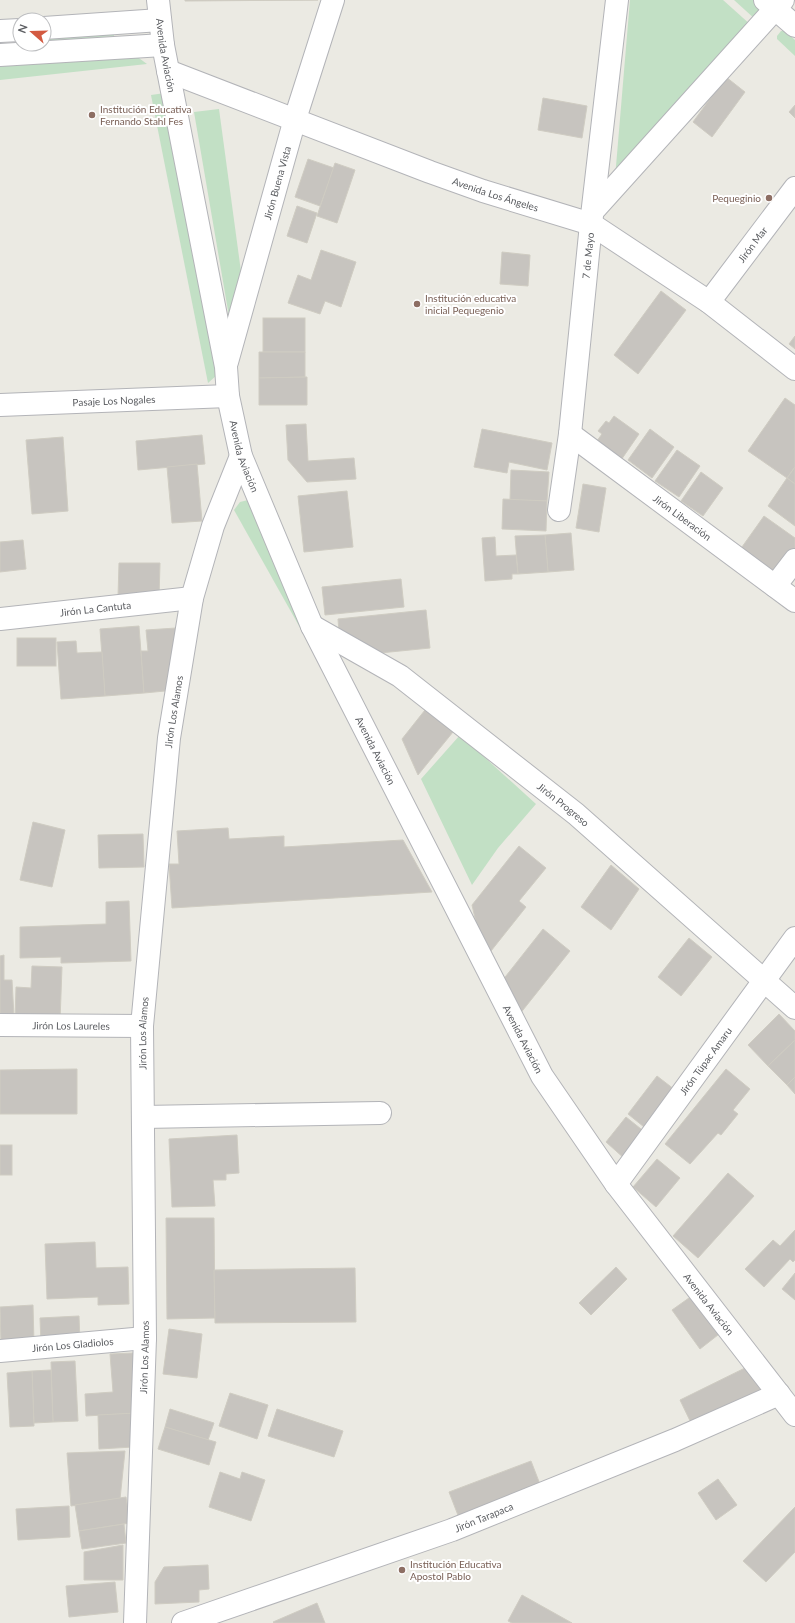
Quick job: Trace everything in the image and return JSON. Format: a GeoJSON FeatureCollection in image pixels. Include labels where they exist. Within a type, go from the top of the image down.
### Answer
{"type":"FeatureCollection","features":[{"type":"Feature","properties":{"kind":"street","name":"Jirón Buena Vista"},"geometry":{"type":"LineString","coordinates":[[226,367],[294,119],[333,0]]}},
{"type":"Feature","properties":{"kind":"street","name":"7 de Mayo"},"geometry":{"type":"LineString","coordinates":[[559,510],[570,434],[592,217],[617,0]]}},
{"type":"Feature","properties":{"kind":"street"},"geometry":{"type":"LineString","coordinates":[[592,217],[775,3],[795,26]]}},
{"type":"Feature","properties":{"kind":"street"},"geometry":{"type":"LineString","coordinates":[[52,27],[159,10]]}},
{"type":"Feature","properties":{"kind":"street","name":"Avenida Aviación"},"geometry":{"type":"LineString","coordinates":[[159,10],[163,45],[226,367],[228,396],[241,456],[312,626],[542,1076],[616,1184],[795,1415]]}},
{"type":"Feature","properties":{"kind":"street"},"geometry":{"type":"LineString","coordinates":[[0,31],[12,30]]}},
{"type":"Feature","properties":{"kind":"street"},"geometry":{"type":"LineString","coordinates":[[0,56],[163,45]]}},
{"type":"Feature","properties":{"kind":"street","name":"Avenida Los Ángeles"},"geometry":{"type":"LineString","coordinates":[[168,70],[430,172],[483,191],[592,217],[709,302],[795,369]]}},
{"type":"Feature","properties":{"kind":"street","name":"Jirón Mar"},"geometry":{"type":"LineString","coordinates":[[709,302],[795,188]]}},
{"type":"Feature","properties":{"kind":"street","name":"Pasaje Los Nogales"},"geometry":{"type":"LineString","coordinates":[[0,405],[228,396]]}},
{"type":"Feature","properties":{"kind":"street","name":"Jirón Liberación"},"geometry":{"type":"LineString","coordinates":[[570,434],[795,601]]}},
{"type":"Feature","properties":{"kind":"street","name":"Jirón Los Alamos"},"geometry":{"type":"LineString","coordinates":[[135,1623],[145,1338],[142,1026],[169,738],[192,598],[213,526],[241,456]]}},
{"type":"Feature","properties":{"kind":"street"},"geometry":{"type":"LineString","coordinates":[[776,586],[795,560]]}},
{"type":"Feature","properties":{"kind":"street","name":"Jirón La Cantuta"},"geometry":{"type":"LineString","coordinates":[[0,619],[192,598]]}},
{"type":"Feature","properties":{"kind":"street","name":"Jirón Progreso"},"geometry":{"type":"LineString","coordinates":[[312,626],[400,676],[552,795],[582,819],[795,1008]]}},
{"type":"Feature","properties":{"kind":"street","name":"Jirón Túpac Amaru"},"geometry":{"type":"LineString","coordinates":[[616,1184],[795,938]]}},
{"type":"Feature","properties":{"kind":"street","name":"Jirón Los Laureles"},"geometry":{"type":"LineString","coordinates":[[0,1025],[142,1026]]}},
{"type":"Feature","properties":{"kind":"street"},"geometry":{"type":"LineString","coordinates":[[142,1117],[380,1113]]}},
{"type":"Feature","properties":{"kind":"street","name":"Jirón Los Gladiolos"},"geometry":{"type":"LineString","coordinates":[[0,1351],[145,1338]]}},
{"type":"Feature","properties":{"kind":"street","name":"Jirón Tarapaca"},"geometry":{"type":"LineString","coordinates":[[183,1623],[452,1530],[675,1440],[779,1394]]}},
{"type":"Feature","properties":{"kind":"green space"},"geometry":{"type":"Polygon","coordinates":[[[630,0],[723,0],[752,26],[614,190],[630,0]]]}},
{"type":"Feature","properties":{"kind":"green space"},"geometry":{"type":"Polygon","coordinates":[[[734,0],[757,0],[767,9],[756,20],[734,0]]]}},
{"type":"Feature","properties":{"kind":"green space"},"geometry":{"type":"Polygon","coordinates":[[[781,31],[785,31],[795,40],[795,56],[777,39],[777,36],[781,31]]]}},
{"type":"Feature","properties":{"kind":"green space"},"geometry":{"type":"Polygon","coordinates":[[[114,34],[114,36],[52,41],[52,37],[114,34]]]}},
{"type":"Feature","properties":{"kind":"green space"},"geometry":{"type":"Polygon","coordinates":[[[132,53],[147,64],[0,80],[0,65],[132,53]]]}},
{"type":"Feature","properties":{"kind":"green space"},"geometry":{"type":"Polygon","coordinates":[[[165,93],[217,375],[208,383],[151,95],[165,93]]]}},
{"type":"Feature","properties":{"kind":"green space"},"geometry":{"type":"Polygon","coordinates":[[[219,109],[242,279],[231,328],[194,112],[219,109]]]}},
{"type":"Feature","properties":{"kind":"green space"},"geometry":{"type":"Polygon","coordinates":[[[248,500],[308,642],[234,510],[240,502],[248,500]]]}},
{"type":"Feature","properties":{"kind":"green space"},"geometry":{"type":"Polygon","coordinates":[[[460,735],[536,804],[498,848],[472,885],[421,779],[460,735]]]}},
{"type":"Feature","properties":{"kind":"building"},"geometry":{"type":"Polygon","coordinates":[[[185,0],[318,0],[185,1],[185,0]]]}},
{"type":"Feature","properties":{"kind":"building"},"geometry":{"type":"Polygon","coordinates":[[[726,77],[745,92],[712,137],[693,122],[726,77]]]}},
{"type":"Feature","properties":{"kind":"building"},"geometry":{"type":"Polygon","coordinates":[[[543,98],[587,106],[582,138],[538,130],[543,98]]]}},
{"type":"Feature","properties":{"kind":"building"},"geometry":{"type":"Polygon","coordinates":[[[795,105],[795,118],[789,112],[795,105]]]}},
{"type":"Feature","properties":{"kind":"building"},"geometry":{"type":"Polygon","coordinates":[[[308,159],[334,168],[320,206],[295,197],[308,159]]]}},
{"type":"Feature","properties":{"kind":"building"},"geometry":{"type":"Polygon","coordinates":[[[335,163],[355,170],[337,223],[317,216],[335,163]]]}},
{"type":"Feature","properties":{"kind":"building"},"geometry":{"type":"Polygon","coordinates":[[[297,206],[317,213],[307,243],[287,236],[297,206]]]}},
{"type":"Feature","properties":{"kind":"building"},"geometry":{"type":"Polygon","coordinates":[[[321,250],[356,262],[341,307],[325,301],[320,314],[288,303],[298,275],[311,280],[321,250]]]}},
{"type":"Feature","properties":{"kind":"building"},"geometry":{"type":"Polygon","coordinates":[[[502,252],[530,255],[528,286],[500,284],[502,252]]]}},
{"type":"Feature","properties":{"kind":"building"},"geometry":{"type":"Polygon","coordinates":[[[661,291],[686,310],[638,374],[614,355],[661,291]]]}},
{"type":"Feature","properties":{"kind":"building"},"geometry":{"type":"Polygon","coordinates":[[[263,318],[305,318],[305,352],[263,352],[263,318]]]}},
{"type":"Feature","properties":{"kind":"building"},"geometry":{"type":"Polygon","coordinates":[[[795,336],[795,349],[789,344],[795,336]]]}},
{"type":"Feature","properties":{"kind":"building"},"geometry":{"type":"Polygon","coordinates":[[[259,352],[305,352],[305,377],[259,378],[259,352]]]}},
{"type":"Feature","properties":{"kind":"building"},"geometry":{"type":"Polygon","coordinates":[[[307,377],[307,405],[259,405],[259,378],[307,377]]]}},
{"type":"Feature","properties":{"kind":"building"},"geometry":{"type":"Polygon","coordinates":[[[785,398],[795,405],[795,467],[787,478],[748,451],[785,398]]]}},
{"type":"Feature","properties":{"kind":"building"},"geometry":{"type":"Polygon","coordinates":[[[614,416],[639,434],[619,463],[594,445],[602,434],[598,431],[606,421],[609,423],[614,416]]]}},
{"type":"Feature","properties":{"kind":"building"},"geometry":{"type":"Polygon","coordinates":[[[306,424],[308,461],[354,458],[356,479],[307,482],[288,460],[286,425],[306,424]]]}},
{"type":"Feature","properties":{"kind":"building"},"geometry":{"type":"Polygon","coordinates":[[[482,429],[552,443],[547,470],[509,462],[507,473],[474,467],[482,429]]]}},
{"type":"Feature","properties":{"kind":"building"},"geometry":{"type":"Polygon","coordinates":[[[650,429],[674,447],[652,478],[628,460],[650,429]]]}},
{"type":"Feature","properties":{"kind":"building"},"geometry":{"type":"Polygon","coordinates":[[[202,435],[205,464],[138,470],[136,441],[202,435]]]}},
{"type":"Feature","properties":{"kind":"building"},"geometry":{"type":"Polygon","coordinates":[[[63,437],[68,511],[32,514],[26,440],[63,437]]]}},
{"type":"Feature","properties":{"kind":"building"},"geometry":{"type":"Polygon","coordinates":[[[677,450],[700,466],[679,497],[655,481],[677,450]]]}},
{"type":"Feature","properties":{"kind":"building"},"geometry":{"type":"Polygon","coordinates":[[[197,464],[202,521],[172,523],[167,467],[197,464]]]}},
{"type":"Feature","properties":{"kind":"building"},"geometry":{"type":"Polygon","coordinates":[[[795,467],[795,484],[787,478],[795,467]]]}},
{"type":"Feature","properties":{"kind":"building"},"geometry":{"type":"Polygon","coordinates":[[[511,470],[549,472],[547,501],[510,500],[511,470]]]}},
{"type":"Feature","properties":{"kind":"building"},"geometry":{"type":"Polygon","coordinates":[[[701,472],[723,488],[703,516],[681,501],[701,472]]]}},
{"type":"Feature","properties":{"kind":"building"},"geometry":{"type":"Polygon","coordinates":[[[787,478],[795,484],[795,526],[768,506],[787,478]]]}},
{"type":"Feature","properties":{"kind":"building"},"geometry":{"type":"Polygon","coordinates":[[[583,484],[606,488],[599,532],[576,528],[583,484]]]}},
{"type":"Feature","properties":{"kind":"building"},"geometry":{"type":"Polygon","coordinates":[[[347,491],[353,547],[304,552],[298,496],[347,491]]]}},
{"type":"Feature","properties":{"kind":"building"},"geometry":{"type":"Polygon","coordinates":[[[503,499],[547,501],[546,531],[502,529],[503,499]]]}},
{"type":"Feature","properties":{"kind":"building"},"geometry":{"type":"Polygon","coordinates":[[[764,516],[795,538],[795,549],[773,580],[737,554],[764,516]]]}},
{"type":"Feature","properties":{"kind":"building"},"geometry":{"type":"Polygon","coordinates":[[[571,533],[574,570],[548,572],[545,535],[571,533]]]}},
{"type":"Feature","properties":{"kind":"building"},"geometry":{"type":"Polygon","coordinates":[[[545,535],[548,572],[518,574],[515,536],[545,535]]]}},
{"type":"Feature","properties":{"kind":"building"},"geometry":{"type":"Polygon","coordinates":[[[495,537],[496,556],[516,555],[518,574],[512,574],[512,579],[485,581],[482,538],[495,537]]]}},
{"type":"Feature","properties":{"kind":"building"},"geometry":{"type":"Polygon","coordinates":[[[23,540],[26,569],[0,572],[0,542],[23,540]]]}},
{"type":"Feature","properties":{"kind":"building"},"geometry":{"type":"Polygon","coordinates":[[[119,563],[160,563],[159,598],[118,597],[119,563]]]}},
{"type":"Feature","properties":{"kind":"building"},"geometry":{"type":"Polygon","coordinates":[[[401,579],[404,607],[325,615],[322,587],[401,579]]]}},
{"type":"Feature","properties":{"kind":"building"},"geometry":{"type":"Polygon","coordinates":[[[426,610],[430,648],[380,653],[339,632],[338,619],[426,610]]]}},
{"type":"Feature","properties":{"kind":"building"},"geometry":{"type":"Polygon","coordinates":[[[139,626],[144,693],[105,696],[100,629],[139,626]]]}},
{"type":"Feature","properties":{"kind":"building"},"geometry":{"type":"Polygon","coordinates":[[[176,628],[177,652],[165,691],[144,693],[141,651],[148,651],[146,630],[176,628]]]}},
{"type":"Feature","properties":{"kind":"building"},"geometry":{"type":"Polygon","coordinates":[[[17,638],[56,638],[56,666],[17,666],[17,638]]]}},
{"type":"Feature","properties":{"kind":"building"},"geometry":{"type":"Polygon","coordinates":[[[76,641],[77,653],[102,652],[105,696],[61,699],[57,642],[76,641]]]}},
{"type":"Feature","properties":{"kind":"building"},"geometry":{"type":"Polygon","coordinates":[[[425,710],[453,732],[418,775],[402,739],[425,710]]]}},
{"type":"Feature","properties":{"kind":"building"},"geometry":{"type":"Polygon","coordinates":[[[33,822],[65,830],[52,887],[20,880],[33,822]]]}},
{"type":"Feature","properties":{"kind":"building"},"geometry":{"type":"Polygon","coordinates":[[[228,828],[229,839],[284,836],[284,847],[403,840],[432,892],[172,908],[169,864],[179,864],[177,831],[228,828]]]}},
{"type":"Feature","properties":{"kind":"building"},"geometry":{"type":"Polygon","coordinates":[[[143,834],[144,867],[99,868],[98,835],[143,834]]]}},
{"type":"Feature","properties":{"kind":"building"},"geometry":{"type":"Polygon","coordinates":[[[519,846],[546,868],[519,901],[526,907],[491,951],[481,944],[472,905],[519,846]]]}},
{"type":"Feature","properties":{"kind":"building"},"geometry":{"type":"Polygon","coordinates":[[[611,865],[639,889],[611,930],[581,907],[611,865]]]}},
{"type":"Feature","properties":{"kind":"building"},"geometry":{"type":"Polygon","coordinates":[[[129,901],[131,961],[61,963],[61,957],[20,958],[20,927],[106,924],[106,902],[129,901]]]}},
{"type":"Feature","properties":{"kind":"building"},"geometry":{"type":"Polygon","coordinates":[[[543,929],[570,951],[519,1015],[502,981],[543,929]]]}},
{"type":"Feature","properties":{"kind":"building"},"geometry":{"type":"Polygon","coordinates":[[[689,938],[712,957],[681,996],[658,977],[689,938]]]}},
{"type":"Feature","properties":{"kind":"building"},"geometry":{"type":"Polygon","coordinates":[[[4,955],[4,980],[12,980],[14,1017],[0,1018],[0,956],[4,955]]]}},
{"type":"Feature","properties":{"kind":"building"},"geometry":{"type":"Polygon","coordinates":[[[32,966],[62,967],[60,1022],[15,1020],[16,987],[31,988],[32,966]]]}},
{"type":"Feature","properties":{"kind":"building"},"geometry":{"type":"Polygon","coordinates":[[[779,1014],[795,1031],[795,1040],[768,1066],[748,1045],[779,1014]]]}},
{"type":"Feature","properties":{"kind":"building"},"geometry":{"type":"Polygon","coordinates":[[[795,1040],[795,1077],[787,1085],[768,1066],[795,1040]]]}},
{"type":"Feature","properties":{"kind":"building"},"geometry":{"type":"Polygon","coordinates":[[[77,1069],[77,1114],[0,1114],[0,1070],[77,1069]]]}},
{"type":"Feature","properties":{"kind":"building"},"geometry":{"type":"Polygon","coordinates":[[[726,1069],[750,1089],[733,1110],[738,1114],[721,1135],[718,1133],[690,1164],[665,1144],[726,1069]]]}},
{"type":"Feature","properties":{"kind":"building"},"geometry":{"type":"Polygon","coordinates":[[[657,1076],[679,1093],[649,1131],[628,1114],[657,1076]]]}},
{"type":"Feature","properties":{"kind":"building"},"geometry":{"type":"Polygon","coordinates":[[[795,1077],[795,1094],[787,1085],[795,1077]]]}},
{"type":"Feature","properties":{"kind":"building"},"geometry":{"type":"Polygon","coordinates":[[[626,1117],[646,1133],[625,1159],[606,1142],[626,1117]]]}},
{"type":"Feature","properties":{"kind":"building"},"geometry":{"type":"Polygon","coordinates":[[[237,1135],[239,1173],[226,1174],[226,1180],[213,1180],[215,1206],[172,1207],[169,1139],[237,1135]]]}},
{"type":"Feature","properties":{"kind":"building"},"geometry":{"type":"Polygon","coordinates":[[[0,1145],[12,1145],[12,1175],[0,1175],[0,1145]]]}},
{"type":"Feature","properties":{"kind":"building"},"geometry":{"type":"Polygon","coordinates":[[[657,1159],[680,1178],[656,1207],[633,1187],[657,1159]]]}},
{"type":"Feature","properties":{"kind":"building"},"geometry":{"type":"Polygon","coordinates":[[[728,1173],[754,1196],[698,1258],[673,1236],[728,1173]]]}},
{"type":"Feature","properties":{"kind":"building"},"geometry":{"type":"Polygon","coordinates":[[[166,1218],[214,1218],[215,1318],[167,1319],[166,1218]]]}},
{"type":"Feature","properties":{"kind":"building"},"geometry":{"type":"Polygon","coordinates":[[[795,1230],[795,1260],[793,1262],[790,1259],[764,1287],[745,1269],[773,1240],[780,1246],[795,1230]]]}},
{"type":"Feature","properties":{"kind":"building"},"geometry":{"type":"Polygon","coordinates":[[[95,1242],[96,1268],[128,1267],[129,1304],[98,1305],[98,1297],[47,1299],[45,1244],[95,1242]]]}},
{"type":"Feature","properties":{"kind":"building"},"geometry":{"type":"Polygon","coordinates":[[[616,1267],[627,1279],[591,1315],[579,1303],[616,1267]]]}},
{"type":"Feature","properties":{"kind":"building"},"geometry":{"type":"Polygon","coordinates":[[[355,1268],[356,1322],[215,1323],[214,1270],[355,1268]]]}},
{"type":"Feature","properties":{"kind":"building"},"geometry":{"type":"Polygon","coordinates":[[[795,1273],[795,1300],[782,1289],[795,1273]]]}},
{"type":"Feature","properties":{"kind":"building"},"geometry":{"type":"Polygon","coordinates":[[[696,1293],[723,1331],[700,1349],[672,1310],[696,1293]]]}},
{"type":"Feature","properties":{"kind":"building"},"geometry":{"type":"Polygon","coordinates":[[[33,1305],[34,1344],[1,1345],[0,1307],[33,1305]]]}},
{"type":"Feature","properties":{"kind":"building"},"geometry":{"type":"Polygon","coordinates":[[[79,1316],[80,1342],[41,1344],[40,1318],[79,1316]]]}},
{"type":"Feature","properties":{"kind":"building"},"geometry":{"type":"Polygon","coordinates":[[[169,1329],[202,1334],[197,1378],[163,1374],[169,1329]]]}},
{"type":"Feature","properties":{"kind":"building"},"geometry":{"type":"Polygon","coordinates":[[[133,1353],[136,1413],[86,1416],[85,1394],[113,1392],[110,1354],[133,1353]]]}},
{"type":"Feature","properties":{"kind":"building"},"geometry":{"type":"Polygon","coordinates":[[[75,1361],[78,1421],[53,1422],[51,1362],[75,1361]]]}},
{"type":"Feature","properties":{"kind":"building"},"geometry":{"type":"Polygon","coordinates":[[[749,1366],[763,1395],[694,1429],[680,1400],[749,1366]]]}},
{"type":"Feature","properties":{"kind":"building"},"geometry":{"type":"Polygon","coordinates":[[[51,1370],[53,1422],[34,1423],[32,1371],[51,1370]]]}},
{"type":"Feature","properties":{"kind":"building"},"geometry":{"type":"Polygon","coordinates":[[[32,1371],[34,1426],[10,1427],[7,1373],[32,1371]]]}},
{"type":"Feature","properties":{"kind":"building"},"geometry":{"type":"Polygon","coordinates":[[[230,1393],[268,1405],[257,1439],[219,1426],[230,1393]]]}},
{"type":"Feature","properties":{"kind":"building"},"geometry":{"type":"Polygon","coordinates":[[[170,1409],[214,1423],[208,1440],[165,1427],[170,1409]]]}},
{"type":"Feature","properties":{"kind":"building"},"geometry":{"type":"Polygon","coordinates":[[[277,1409],[343,1431],[334,1457],[268,1436],[277,1409]]]}},
{"type":"Feature","properties":{"kind":"building"},"geometry":{"type":"Polygon","coordinates":[[[136,1413],[133,1447],[99,1449],[98,1415],[136,1413]]]}},
{"type":"Feature","properties":{"kind":"building"},"geometry":{"type":"Polygon","coordinates":[[[165,1427],[216,1442],[209,1465],[158,1449],[165,1427]]]}},
{"type":"Feature","properties":{"kind":"building"},"geometry":{"type":"Polygon","coordinates":[[[125,1451],[120,1499],[71,1506],[67,1453],[125,1451]]]}},
{"type":"Feature","properties":{"kind":"building"},"geometry":{"type":"Polygon","coordinates":[[[531,1461],[543,1492],[461,1523],[449,1492],[531,1461]]]}},
{"type":"Feature","properties":{"kind":"building"},"geometry":{"type":"Polygon","coordinates":[[[220,1472],[240,1479],[242,1472],[265,1480],[251,1521],[209,1507],[220,1472]]]}},
{"type":"Feature","properties":{"kind":"building"},"geometry":{"type":"Polygon","coordinates":[[[718,1479],[737,1505],[716,1520],[698,1493],[718,1479]]]}},
{"type":"Feature","properties":{"kind":"building"},"geometry":{"type":"Polygon","coordinates":[[[126,1497],[130,1523],[79,1531],[75,1505],[126,1497]]]}},
{"type":"Feature","properties":{"kind":"building"},"geometry":{"type":"Polygon","coordinates":[[[69,1506],[70,1537],[18,1540],[16,1509],[69,1506]]]}},
{"type":"Feature","properties":{"kind":"building"},"geometry":{"type":"Polygon","coordinates":[[[795,1507],[795,1552],[766,1582],[743,1561],[795,1507]]]}},
{"type":"Feature","properties":{"kind":"building"},"geometry":{"type":"Polygon","coordinates":[[[124,1524],[126,1543],[82,1549],[79,1531],[124,1524]]]}},
{"type":"Feature","properties":{"kind":"building"},"geometry":{"type":"Polygon","coordinates":[[[123,1545],[123,1580],[84,1580],[84,1552],[123,1545]]]}},
{"type":"Feature","properties":{"kind":"building"},"geometry":{"type":"Polygon","coordinates":[[[208,1565],[209,1589],[199,1590],[199,1602],[155,1604],[155,1582],[164,1567],[208,1565]]]}},
{"type":"Feature","properties":{"kind":"building"},"geometry":{"type":"Polygon","coordinates":[[[115,1582],[118,1612],[69,1617],[66,1586],[115,1582]]]}},
{"type":"Feature","properties":{"kind":"building"},"geometry":{"type":"Polygon","coordinates":[[[522,1595],[572,1623],[512,1623],[508,1621],[522,1595]]]}},
{"type":"Feature","properties":{"kind":"building"},"geometry":{"type":"Polygon","coordinates":[[[317,1603],[325,1623],[273,1622],[317,1603]]]}},
{"type":"Feature","properties":{"kind":"place","name":"Institución Educativa Fernando Stahl Fes"},"geometry":{"type":"Point","coordinates":[92,115]}},
{"type":"Feature","properties":{"kind":"place","name":"Pequeginio"},"geometry":{"type":"Point","coordinates":[769,198]}},
{"type":"Feature","properties":{"kind":"place","name":"Institución educativa inicial Pequegenio"},"geometry":{"type":"Point","coordinates":[417,304]}},
{"type":"Feature","properties":{"kind":"place","name":"Institución Educativa Apostol Pablo"},"geometry":{"type":"Point","coordinates":[402,1570]}}]}
